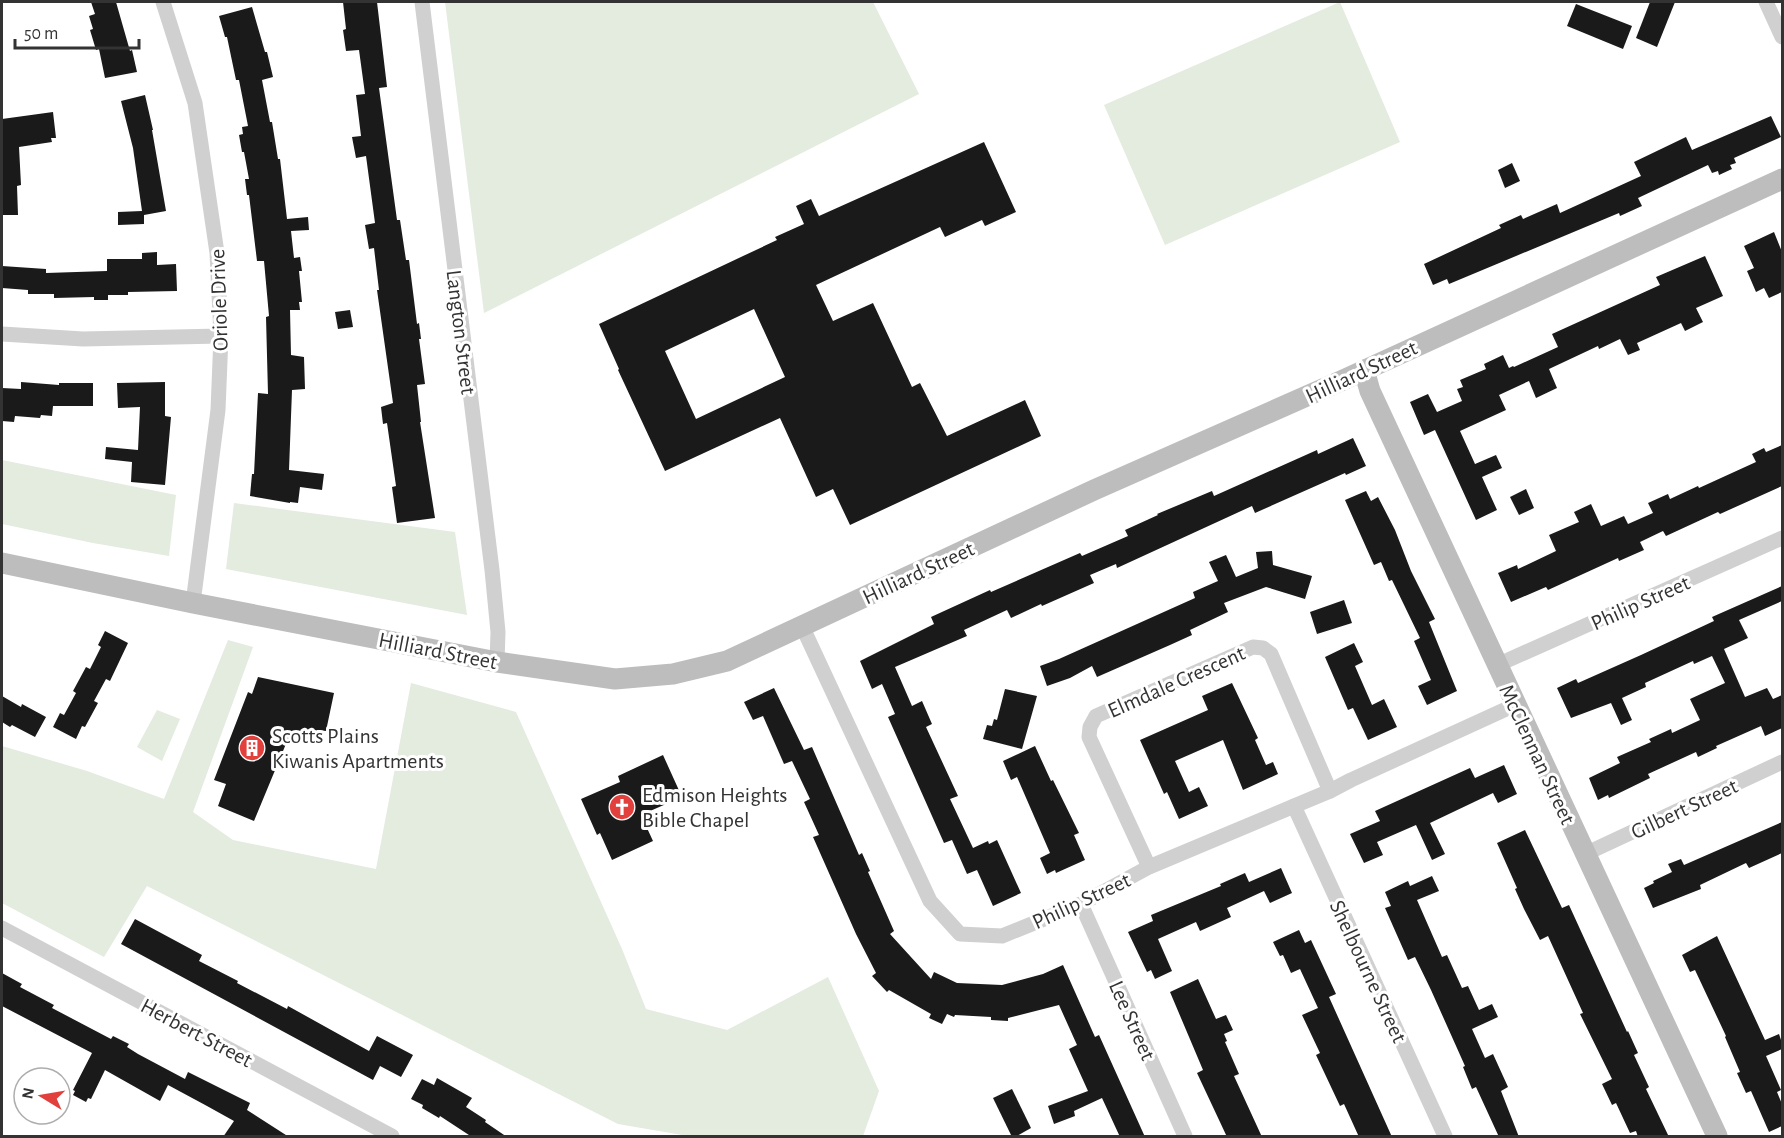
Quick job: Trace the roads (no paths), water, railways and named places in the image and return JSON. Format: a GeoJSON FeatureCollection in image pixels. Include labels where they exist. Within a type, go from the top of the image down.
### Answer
{"type":"FeatureCollection","features":[{"type":"Feature","properties":{"kind":"street","name":"Oriole Drive"},"geometry":{"type":"LineString","coordinates":[[163,2],[195,103],[217,253],[221,336],[218,410],[193,603]]}},
{"type":"Feature","properties":{"kind":"street","name":"Langton Street"},"geometry":{"type":"LineString","coordinates":[[422,2],[493,580],[498,632],[496,662]]}},
{"type":"Feature","properties":{"kind":"street"},"geometry":{"type":"LineString","coordinates":[[1766,2],[1782,38]]}},
{"type":"Feature","properties":{"kind":"street","name":"Hilliard Street"},"geometry":{"type":"LineString","coordinates":[[2,563],[496,662],[615,679],[673,674],[727,661],[1094,490],[1364,370],[1782,179]]}},
{"type":"Feature","properties":{"kind":"street"},"geometry":{"type":"LineString","coordinates":[[2,334],[83,339],[221,336]]}},
{"type":"Feature","properties":{"kind":"street","name":"McClennan Street"},"geometry":{"type":"LineString","coordinates":[[1364,370],[1370,391],[1717,1137]]}},
{"type":"Feature","properties":{"kind":"street","name":"Philip Street"},"geometry":{"type":"LineString","coordinates":[[1497,665],[1782,538]]}},
{"type":"Feature","properties":{"kind":"street","name":"Philip Street"},"geometry":{"type":"LineString","coordinates":[[802,626],[930,901],[960,934],[1002,936],[1081,904],[1149,867],[1330,791],[1515,705]]}},
{"type":"Feature","properties":{"kind":"street","name":"Elmdale Crescent"},"geometry":{"type":"LineString","coordinates":[[1149,867],[1089,737],[1090,727],[1096,716],[1253,647],[1263,648],[1271,654],[1330,791]]}},
{"type":"Feature","properties":{"kind":"street","name":"Gilbert Street"},"geometry":{"type":"LineString","coordinates":[[1585,854],[1782,762]]}},
{"type":"Feature","properties":{"kind":"street","name":"Shelbourne Street"},"geometry":{"type":"LineString","coordinates":[[1294,806],[1445,1137]]}},
{"type":"Feature","properties":{"kind":"street","name":"Lee Street"},"geometry":{"type":"LineString","coordinates":[[1081,904],[1185,1137]]}},
{"type":"Feature","properties":{"kind":"street","name":"Herbert Street"},"geometry":{"type":"LineString","coordinates":[[2,928],[392,1137]]}},
{"type":"Feature","properties":{"kind":"place","name":"Scotts Plains Kiwanis Apartments"},"geometry":{"type":"Point","coordinates":[252,748]}},
{"type":"Feature","properties":{"kind":"place","name":"Edmison Heights Bible Chapel"},"geometry":{"type":"Point","coordinates":[622,807]}}]}
